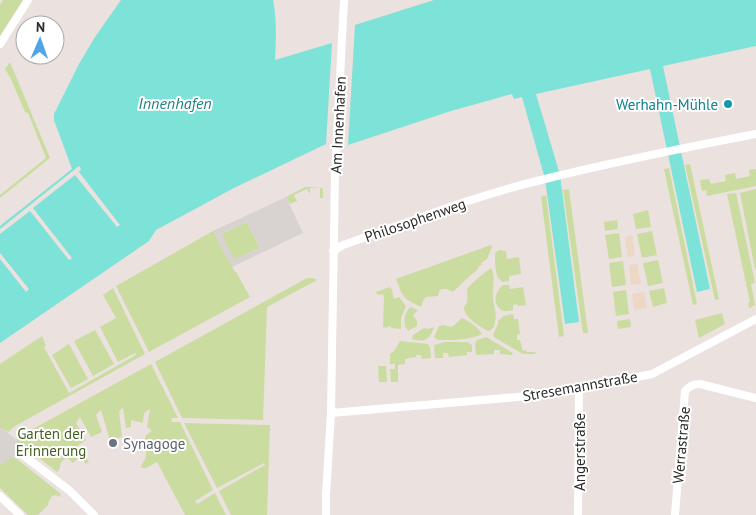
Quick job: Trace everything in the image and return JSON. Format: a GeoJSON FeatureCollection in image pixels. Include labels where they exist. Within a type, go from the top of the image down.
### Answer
{"type":"FeatureCollection","features":[{"type":"Feature","properties":{"kind":"street"},"geometry":{"type":"LineString","coordinates":[[0,44],[28,0]]}},
{"type":"Feature","properties":{"kind":"street","name":"Am Innenhafen"},"geometry":{"type":"LineString","coordinates":[[333,250],[335,170],[344,0]]}},
{"type":"Feature","properties":{"kind":"street","name":"Philosophenweg"},"geometry":{"type":"LineString","coordinates":[[333,250],[444,209],[544,179],[756,134]]}},
{"type":"Feature","properties":{"kind":"street"},"geometry":{"type":"LineString","coordinates":[[326,515],[331,413],[333,250]]}},
{"type":"Feature","properties":{"kind":"street","name":"Stresemannstraße"},"geometry":{"type":"LineString","coordinates":[[331,413],[552,394],[652,374],[756,319]]}},
{"type":"Feature","properties":{"kind":"street","name":"Werrastraße"},"geometry":{"type":"LineString","coordinates":[[675,515],[685,391],[689,386],[700,384],[756,398]]}},
{"type":"Feature","properties":{"kind":"street","name":"Angerstraße"},"geometry":{"type":"LineString","coordinates":[[578,515],[579,389]]}},
{"type":"Feature","properties":{"kind":"street"},"geometry":{"type":"LineString","coordinates":[[19,452],[70,491],[94,515]]}},
{"type":"Feature","properties":{"kind":"street"},"geometry":{"type":"LineString","coordinates":[[0,496],[20,515]]}},
{"type":"Feature","properties":{"kind":"green space"},"geometry":{"type":"Polygon","coordinates":[[[3,0],[23,0],[0,36],[0,5],[3,0]]]}},
{"type":"Feature","properties":{"kind":"green space"},"geometry":{"type":"Polygon","coordinates":[[[10,62],[50,158],[0,198],[0,195],[46,158],[28,113],[25,112],[5,69],[10,62]]]}},
{"type":"Feature","properties":{"kind":"green space"},"geometry":{"type":"Polygon","coordinates":[[[690,164],[719,299],[715,300],[685,165],[690,164]]]}},
{"type":"Feature","properties":{"kind":"green space"},"geometry":{"type":"Polygon","coordinates":[[[669,168],[697,304],[693,305],[664,169],[669,168]]]}},
{"type":"Feature","properties":{"kind":"green space"},"geometry":{"type":"Polygon","coordinates":[[[756,169],[756,186],[707,196],[706,190],[702,191],[700,180],[709,179],[711,184],[726,181],[725,175],[735,173],[736,179],[750,176],[749,170],[756,169]]]}},
{"type":"Feature","properties":{"kind":"green space"},"geometry":{"type":"Polygon","coordinates":[[[305,187],[322,188],[323,198],[320,198],[320,188],[310,188],[310,194],[307,189],[294,195],[297,201],[290,204],[286,197],[305,187]]]}},
{"type":"Feature","properties":{"kind":"green space"},"geometry":{"type":"Polygon","coordinates":[[[569,189],[588,333],[583,333],[563,190],[569,189]]]}},
{"type":"Feature","properties":{"kind":"green space"},"geometry":{"type":"Polygon","coordinates":[[[756,189],[756,269],[755,269],[740,193],[756,189]]]}},
{"type":"Feature","properties":{"kind":"green space"},"geometry":{"type":"Polygon","coordinates":[[[736,193],[755,283],[751,284],[755,305],[749,308],[748,303],[750,302],[727,194],[736,193]]]}},
{"type":"Feature","properties":{"kind":"green space"},"geometry":{"type":"Polygon","coordinates":[[[546,195],[564,336],[559,337],[541,197],[546,195]]]}},
{"type":"Feature","properties":{"kind":"green space"},"geometry":{"type":"Polygon","coordinates":[[[648,210],[651,227],[636,229],[633,214],[648,210]]]}},
{"type":"Feature","properties":{"kind":"green space"},"geometry":{"type":"Polygon","coordinates":[[[617,220],[618,229],[605,231],[604,222],[617,220]]]}},
{"type":"Feature","properties":{"kind":"green space"},"geometry":{"type":"Polygon","coordinates":[[[247,222],[260,248],[234,260],[221,234],[247,222]]]}},
{"type":"Feature","properties":{"kind":"green space"},"geometry":{"type":"Polygon","coordinates":[[[213,231],[250,297],[149,352],[116,286],[213,231]]]}},
{"type":"Feature","properties":{"kind":"green space"},"geometry":{"type":"Polygon","coordinates":[[[652,231],[657,255],[642,258],[637,234],[652,231]]]}},
{"type":"Feature","properties":{"kind":"green space"},"geometry":{"type":"Polygon","coordinates":[[[619,233],[622,257],[609,259],[605,235],[619,233]]]}},
{"type":"Feature","properties":{"kind":"green space"},"geometry":{"type":"Polygon","coordinates":[[[491,245],[492,247],[487,259],[453,292],[442,289],[439,291],[438,296],[426,297],[421,307],[402,294],[396,279],[491,245]]]}},
{"type":"Feature","properties":{"kind":"green space"},"geometry":{"type":"Polygon","coordinates":[[[499,250],[506,251],[507,259],[519,257],[521,274],[509,276],[509,281],[503,282],[497,275],[495,253],[499,250]]]}},
{"type":"Feature","properties":{"kind":"green space"},"geometry":{"type":"Polygon","coordinates":[[[658,260],[663,283],[648,286],[643,263],[658,260]]]}},
{"type":"Feature","properties":{"kind":"green space"},"geometry":{"type":"Polygon","coordinates":[[[623,261],[626,285],[612,287],[609,263],[623,261]]]}},
{"type":"Feature","properties":{"kind":"green space"},"geometry":{"type":"Polygon","coordinates":[[[491,268],[496,316],[494,327],[489,331],[467,316],[464,307],[467,303],[467,289],[491,268]]]}},
{"type":"Feature","properties":{"kind":"green space"},"geometry":{"type":"Polygon","coordinates":[[[307,278],[317,280],[267,307],[263,420],[182,418],[155,362],[307,278]]]}},
{"type":"Feature","properties":{"kind":"green space"},"geometry":{"type":"Polygon","coordinates":[[[503,285],[509,285],[510,289],[523,287],[526,305],[513,305],[513,310],[510,311],[500,309],[496,303],[496,295],[503,285]]]}},
{"type":"Feature","properties":{"kind":"green space"},"geometry":{"type":"Polygon","coordinates":[[[390,287],[394,299],[399,297],[406,306],[401,318],[401,329],[388,326],[387,328],[383,327],[384,296],[383,294],[378,295],[376,292],[390,287]]]}},
{"type":"Feature","properties":{"kind":"green space","name":"Garten der Erinnerung"},"geometry":{"type":"Polygon","coordinates":[[[113,288],[145,354],[15,426],[8,432],[2,428],[0,429],[0,364],[42,336],[46,346],[44,347],[69,393],[136,355],[135,353],[118,362],[100,327],[116,318],[103,295],[113,288]]]}},
{"type":"Feature","properties":{"kind":"green space"},"geometry":{"type":"Polygon","coordinates":[[[664,288],[667,303],[653,307],[649,291],[664,288]]]}},
{"type":"Feature","properties":{"kind":"green space"},"geometry":{"type":"Polygon","coordinates":[[[626,290],[629,314],[616,316],[613,292],[626,290]]]}},
{"type":"Feature","properties":{"kind":"green space"},"geometry":{"type":"Polygon","coordinates":[[[410,307],[418,310],[413,315],[417,321],[417,326],[408,331],[404,319],[410,307]]]}},
{"type":"Feature","properties":{"kind":"green space"},"geometry":{"type":"Polygon","coordinates":[[[722,313],[725,324],[699,338],[695,320],[722,313]]]}},
{"type":"Feature","properties":{"kind":"green space"},"geometry":{"type":"Polygon","coordinates":[[[513,314],[514,319],[518,319],[520,334],[517,335],[517,340],[520,340],[523,351],[535,352],[536,354],[523,354],[494,337],[493,334],[498,321],[504,316],[513,314]]]}},
{"type":"Feature","properties":{"kind":"green space"},"geometry":{"type":"Polygon","coordinates":[[[462,318],[473,324],[482,334],[455,340],[439,340],[434,337],[439,326],[452,327],[462,318]]]}},
{"type":"Feature","properties":{"kind":"green space"},"geometry":{"type":"Polygon","coordinates":[[[630,319],[631,327],[618,329],[617,321],[630,319]]]}},
{"type":"Feature","properties":{"kind":"green space"},"geometry":{"type":"Polygon","coordinates":[[[434,327],[426,339],[412,339],[413,335],[424,328],[434,327]]]}},
{"type":"Feature","properties":{"kind":"green space"},"geometry":{"type":"Polygon","coordinates":[[[95,330],[114,364],[93,376],[74,341],[95,330]]]}},
{"type":"Feature","properties":{"kind":"green space"},"geometry":{"type":"Polygon","coordinates":[[[486,337],[513,353],[512,355],[500,354],[500,350],[494,350],[494,354],[476,355],[475,344],[477,340],[486,337]]]}},
{"type":"Feature","properties":{"kind":"green space"},"geometry":{"type":"Polygon","coordinates":[[[400,341],[428,344],[431,358],[422,359],[421,355],[416,355],[416,357],[405,359],[405,364],[398,365],[398,382],[391,382],[390,369],[395,369],[395,364],[390,364],[390,354],[400,341]]]}},
{"type":"Feature","properties":{"kind":"green space"},"geometry":{"type":"Polygon","coordinates":[[[445,342],[467,342],[472,345],[472,352],[467,352],[467,355],[449,357],[448,353],[443,353],[443,358],[435,358],[434,345],[445,342]]]}},
{"type":"Feature","properties":{"kind":"green space"},"geometry":{"type":"Polygon","coordinates":[[[69,344],[88,379],[71,388],[52,355],[69,344]]]}},
{"type":"Feature","properties":{"kind":"green space","name":"Garten der Erinnerung"},"geometry":{"type":"Polygon","coordinates":[[[151,364],[178,418],[172,418],[171,422],[180,422],[213,490],[195,501],[197,504],[215,493],[226,515],[185,515],[157,462],[146,468],[141,468],[147,448],[144,448],[146,435],[152,431],[147,427],[150,409],[144,413],[143,423],[131,420],[131,427],[126,428],[123,407],[119,412],[122,437],[110,440],[101,410],[96,415],[102,432],[91,437],[80,417],[76,423],[86,440],[77,446],[89,462],[86,464],[80,457],[73,463],[66,457],[60,464],[57,472],[16,440],[20,436],[151,364]]]}},
{"type":"Feature","properties":{"kind":"green space"},"geometry":{"type":"Polygon","coordinates":[[[378,366],[386,366],[387,382],[379,382],[378,366]]]}},
{"type":"Feature","properties":{"kind":"green space"},"geometry":{"type":"Polygon","coordinates":[[[184,423],[270,425],[267,515],[231,515],[219,491],[265,465],[264,463],[217,488],[184,423]]]}},
{"type":"Feature","properties":{"kind":"green space"},"geometry":{"type":"Polygon","coordinates":[[[13,456],[61,494],[59,497],[56,495],[52,496],[49,504],[38,515],[28,515],[0,488],[0,465],[13,456]]]}},
{"type":"Feature","properties":{"kind":"sand"},"geometry":{"type":"Polygon","coordinates":[[[632,235],[635,256],[628,257],[625,237],[632,235]]]}},
{"type":"Feature","properties":{"kind":"sand"},"geometry":{"type":"Polygon","coordinates":[[[637,264],[641,284],[631,285],[629,265],[637,264]]]}},
{"type":"Feature","properties":{"kind":"sand"},"geometry":{"type":"Polygon","coordinates":[[[644,292],[647,308],[634,310],[632,294],[644,292]]]}},
{"type":"Feature","properties":{"kind":"shaded area"},"geometry":{"type":"Polygon","coordinates":[[[286,197],[303,233],[232,267],[213,231],[286,197]],[[247,222],[221,234],[234,259],[260,248],[247,222]]]}},
{"type":"Feature","properties":{"kind":"shaded area"},"geometry":{"type":"Polygon","coordinates":[[[2,428],[26,448],[0,465],[0,429],[2,428]]]}},
{"type":"Feature","properties":{"kind":"water","name":"Innenhafen"},"geometry":{"type":"Polygon","coordinates":[[[121,0],[273,0],[276,22],[275,60],[332,43],[326,144],[234,188],[156,230],[149,241],[0,343],[0,226],[72,169],[54,120],[54,114],[79,64],[121,0]]]}},
{"type":"Feature","properties":{"kind":"water"},"geometry":{"type":"Polygon","coordinates":[[[434,0],[756,0],[756,46],[663,66],[710,289],[697,292],[650,69],[536,94],[560,175],[579,322],[565,324],[545,179],[522,97],[514,99],[512,94],[451,111],[348,145],[355,25],[434,0]]]}},
{"type":"Feature","properties":{"kind":"pier"},"geometry":{"type":"Polygon","coordinates":[[[79,166],[81,169],[79,172],[120,225],[117,227],[75,175],[33,208],[72,258],[69,260],[30,211],[0,234],[0,229],[79,166]]]}},
{"type":"Feature","properties":{"kind":"pier"},"geometry":{"type":"Polygon","coordinates":[[[0,253],[29,289],[26,292],[0,259],[0,253]]]}},
{"type":"Feature","properties":{"kind":"place","name":"Werhahn-Mühle"},"geometry":{"type":"Point","coordinates":[728,104]}},
{"type":"Feature","properties":{"kind":"place","name":"Synagoge"},"geometry":{"type":"Point","coordinates":[113,443]}}]}
